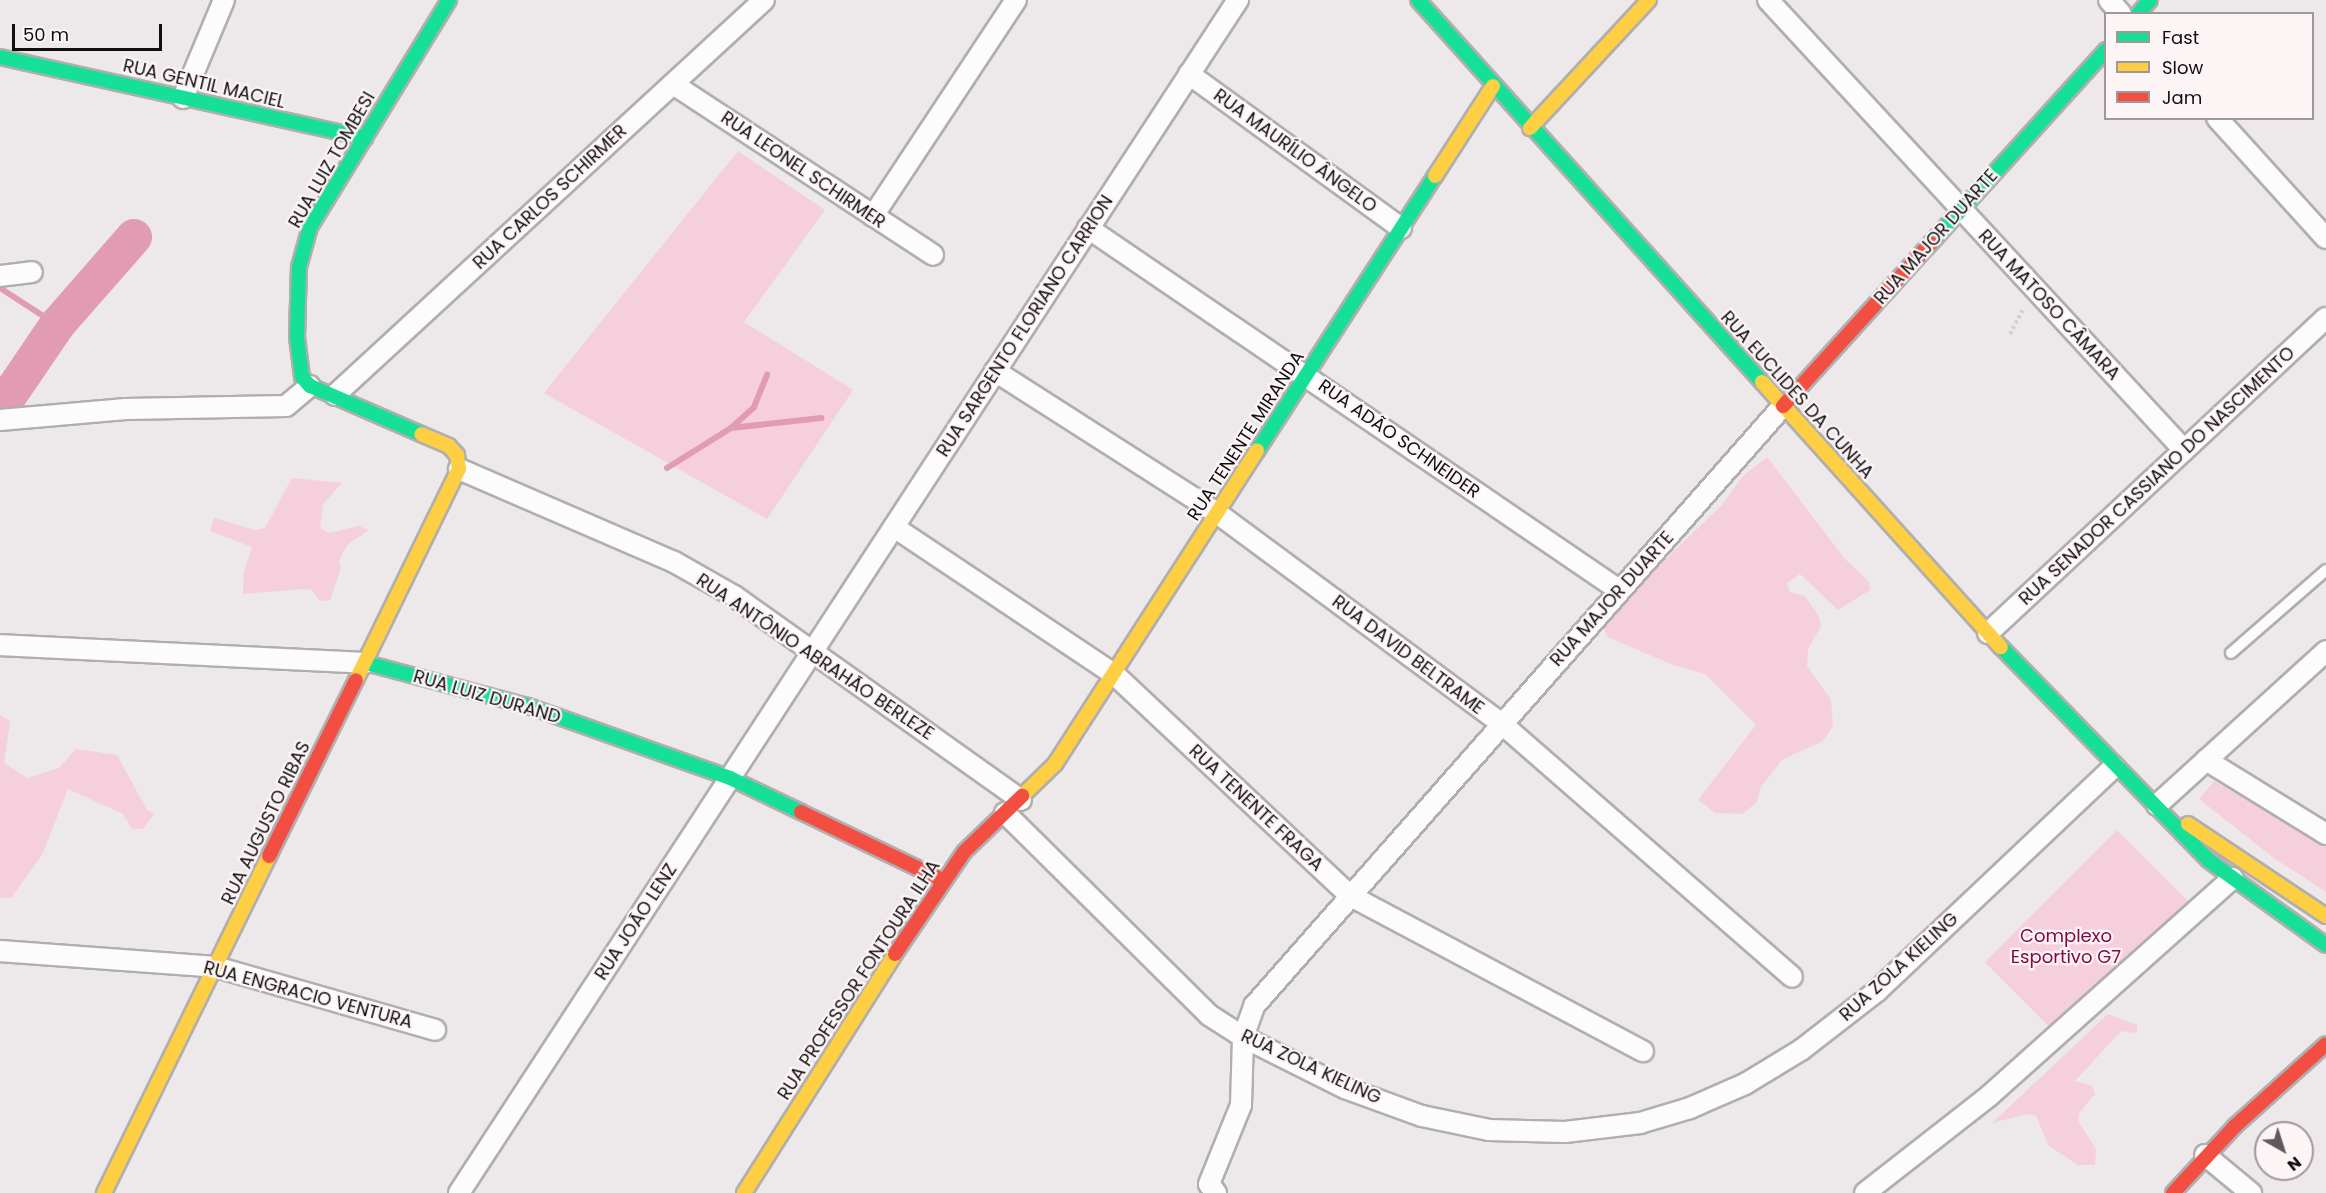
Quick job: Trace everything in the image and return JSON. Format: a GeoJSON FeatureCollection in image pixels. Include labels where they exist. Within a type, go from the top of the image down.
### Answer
{"type":"FeatureCollection","features":[{"type":"Feature","properties":{"kind":"street"},"geometry":{"type":"LineString","coordinates":[[183,98],[224,0]]}},
{"type":"Feature","properties":{"kind":"street","name":"RUA LUIZ TOMBESI"},"geometry":{"type":"LineString","coordinates":[[310,386],[302,377],[298,347],[299,267],[304,244],[449,0]]}},
{"type":"Feature","properties":{"kind":"street","name":"RUA CARLOS SCHIRMER"},"geometry":{"type":"LineString","coordinates":[[335,395],[764,0]]}},
{"type":"Feature","properties":{"kind":"street"},"geometry":{"type":"LineString","coordinates":[[873,216],[1016,0]]}},
{"type":"Feature","properties":{"kind":"street","name":"RUA SARGENTO FLORIANO CARRION"},"geometry":{"type":"LineString","coordinates":[[812,652],[1238,0]]}},
{"type":"Feature","properties":{"kind":"street","name":"RUA EUCLIDES DA CUNHA"},"geometry":{"type":"LineString","coordinates":[[1418,0],[1530,128],[1988,633],[2114,767],[2157,805],[2208,860],[2326,945]]}},
{"type":"Feature","properties":{"kind":"street"},"geometry":{"type":"LineString","coordinates":[[1530,128],[1649,0]]}},
{"type":"Feature","properties":{"kind":"street","name":"RUA MATOSO CÂMARA"},"geometry":{"type":"LineString","coordinates":[[1768,0],[2184,450]]}},
{"type":"Feature","properties":{"kind":"street"},"geometry":{"type":"LineString","coordinates":[[2109,0],[2119,12]]}},
{"type":"Feature","properties":{"kind":"street"},"geometry":{"type":"LineString","coordinates":[[2140,12],[2150,0]]}},
{"type":"Feature","properties":{"kind":"street","name":"RUA MAJOR DUARTE"},"geometry":{"type":"LineString","coordinates":[[1216,1193],[1209,1184],[1241,1105],[1243,1037],[1254,1006],[1348,895],[1619,590],[2104,52]]}},
{"type":"Feature","properties":{"kind":"street","name":"RUA GENTIL MACIEL"},"geometry":{"type":"LineString","coordinates":[[0,57],[365,138]]}},
{"type":"Feature","properties":{"kind":"street","name":"RUA MAURÍLIO ÂNGELO"},"geometry":{"type":"LineString","coordinates":[[1189,74],[1401,228]]}},
{"type":"Feature","properties":{"kind":"street","name":"RUA LEONEL SCHIRMER"},"geometry":{"type":"LineString","coordinates":[[673,84],[933,255]]}},
{"type":"Feature","properties":{"kind":"street","name":"RUA TENENTE MIRANDA"},"geometry":{"type":"LineString","coordinates":[[1021,800],[1056,764],[1493,86]]}},
{"type":"Feature","properties":{"kind":"street"},"geometry":{"type":"LineString","coordinates":[[2219,120],[2326,238]]}},
{"type":"Feature","properties":{"kind":"street","name":"RUA ADÃO SCHNEIDER"},"geometry":{"type":"LineString","coordinates":[[1088,228],[1307,375],[1619,590]]}},
{"type":"Feature","properties":{"kind":"street"},"geometry":{"type":"LineString","coordinates":[[0,276],[32,272]]}},
{"type":"Feature","properties":{"kind":"street","name":"RUA SENADOR CASSIANO DO NASCIMENTO"},"geometry":{"type":"LineString","coordinates":[[1988,633],[2326,318]]}},
{"type":"Feature","properties":{"kind":"street","name":"RUA DAVID BELTRAME"},"geometry":{"type":"LineString","coordinates":[[995,371],[1217,513],[1501,723],[1792,977]]}},
{"type":"Feature","properties":{"kind":"street"},"geometry":{"type":"LineString","coordinates":[[0,420],[126,409],[285,406],[310,386],[449,446],[457,455],[459,469]]}},
{"type":"Feature","properties":{"kind":"street","name":"RUA ANTÔNIO ABRAHÃO BERLEZE"},"geometry":{"type":"LineString","coordinates":[[459,469],[674,562],[734,596],[1021,800]]}},
{"type":"Feature","properties":{"kind":"street","name":"RUA AUGUSTO RIBAS"},"geometry":{"type":"LineString","coordinates":[[104,1193],[366,663],[459,469]]}},
{"type":"Feature","properties":{"kind":"street","name":"RUA TENENTE FRAGA"},"geometry":{"type":"LineString","coordinates":[[894,527],[1113,674],[1348,895],[1643,1051]]}},
{"type":"Feature","properties":{"kind":"street","name":"RUA LUIZ DURAND"},"geometry":{"type":"LineString","coordinates":[[0,645],[366,663],[528,706],[730,778],[942,880]]}},
{"type":"Feature","properties":{"kind":"street"},"geometry":{"type":"LineString","coordinates":[[2157,805],[2326,651]]}},
{"type":"Feature","properties":{"kind":"street","name":"RUA JOÃO LENZ"},"geometry":{"type":"LineString","coordinates":[[459,1193],[812,652]]}},
{"type":"Feature","properties":{"kind":"street"},"geometry":{"type":"LineString","coordinates":[[2206,760],[2326,834]]}},
{"type":"Feature","properties":{"kind":"street","name":"RUA ZOLA KIELING"},"geometry":{"type":"LineString","coordinates":[[1005,813],[1209,1015],[1243,1037],[1345,1088],[1422,1116],[1489,1130],[1565,1132],[1640,1123],[1690,1108],[1745,1084],[1801,1050],[1877,991],[2114,767]]}},
{"type":"Feature","properties":{"kind":"street","name":"RUA PROFESSOR FONTOURA ILHA"},"geometry":{"type":"LineString","coordinates":[[744,1193],[942,880],[964,852],[1021,800]]}},
{"type":"Feature","properties":{"kind":"street","name":"RUA EUCLIDES DA CUNHA"},"geometry":{"type":"LineString","coordinates":[[2157,805],[2326,916]]}},
{"type":"Feature","properties":{"kind":"street"},"geometry":{"type":"LineString","coordinates":[[1865,1193],[1989,1096],[2233,878],[2244,872],[2263,873]]}},
{"type":"Feature","properties":{"kind":"street","name":"RUA ENGRACIO VENTURA"},"geometry":{"type":"LineString","coordinates":[[0,951],[216,967],[435,1030]]}},
{"type":"Feature","properties":{"kind":"street"},"geometry":{"type":"LineString","coordinates":[[2173,1193],[2205,1155],[2326,1044]]}},
{"type":"Feature","properties":{"kind":"street"},"geometry":{"type":"LineString","coordinates":[[2205,1155],[2251,1193]]}},
{"type":"Feature","properties":{"kind":"lane"},"geometry":{"type":"LineString","coordinates":[[2231,653],[2326,570]]}},
{"type":"Feature","properties":{"kind":"path"},"geometry":{"type":"LineString","coordinates":[[2010,334],[2024,308]]}},
{"type":"Feature","properties":{"kind":"green space"},"geometry":{"type":"Polygon","coordinates":[[[738,151],[825,210],[744,322],[853,390],[767,519],[544,393],[738,151]]]}},
{"type":"Feature","properties":{"kind":"green space"},"geometry":{"type":"Polygon","coordinates":[[[1767,457],[1845,559],[1869,582],[1870,590],[1838,610],[1800,574],[1787,583],[1790,592],[1805,596],[1819,617],[1821,626],[1808,649],[1807,666],[1831,700],[1833,726],[1823,741],[1782,760],[1761,787],[1756,803],[1742,814],[1716,813],[1698,800],[1756,725],[1705,674],[1673,665],[1608,637],[1600,622],[1722,505],[1742,477],[1767,457]]]}},
{"type":"Feature","properties":{"kind":"green space"},"geometry":{"type":"Polygon","coordinates":[[[292,478],[342,483],[323,504],[320,528],[330,533],[358,526],[369,530],[347,545],[339,561],[341,568],[330,600],[320,601],[312,590],[303,589],[243,594],[244,572],[252,547],[210,531],[214,518],[255,530],[265,528],[292,478]]]}},
{"type":"Feature","properties":{"kind":"green space"},"geometry":{"type":"Polygon","coordinates":[[[0,715],[10,721],[4,763],[27,778],[59,768],[76,749],[117,755],[147,810],[154,814],[143,829],[132,829],[123,814],[68,789],[42,855],[11,898],[0,898],[0,715]]]}},
{"type":"Feature","properties":{"kind":"green space"},"geometry":{"type":"Polygon","coordinates":[[[2214,781],[2326,845],[2326,892],[2274,858],[2199,799],[2214,781]]]}},
{"type":"Feature","properties":{"kind":"green space","name":"Complexo Esportivo G7"},"geometry":{"type":"Polygon","coordinates":[[[2117,830],[2188,901],[2056,1034],[1985,962],[2117,830]]]}},
{"type":"Feature","properties":{"kind":"green space"},"geometry":{"type":"Polygon","coordinates":[[[2108,1014],[2137,1025],[2137,1033],[2121,1031],[2075,1081],[2092,1086],[2095,1094],[2079,1113],[2078,1121],[2096,1149],[2095,1165],[2078,1165],[2049,1146],[2036,1116],[2027,1114],[1992,1123],[2108,1014]]]}},
{"type":"Feature","properties":{"kind":"waterway"},"geometry":{"type":"LineString","coordinates":[[0,409],[57,325],[134,237]]}},
{"type":"Feature","properties":{"kind":"waterway"},"geometry":{"type":"LineString","coordinates":[[0,288],[57,325]]}},
{"type":"Feature","properties":{"kind":"waterway"},"geometry":{"type":"LineString","coordinates":[[731,428],[754,407],[767,375]]}},
{"type":"Feature","properties":{"kind":"waterway"},"geometry":{"type":"LineString","coordinates":[[667,468],[731,428],[821,418]]}},
{"type":"Feature","properties":{"kind":"traffic: fast"},"geometry":{"type":"LineString","coordinates":[[421,434],[310,386],[302,377],[297,337],[299,267],[310,227],[449,0]]}},
{"type":"Feature","properties":{"kind":"traffic: fast"},"geometry":{"type":"LineString","coordinates":[[1418,0],[1762,382]]}},
{"type":"Feature","properties":{"kind":"traffic: fast"},"geometry":{"type":"LineString","coordinates":[[2140,12],[2150,0]]}},
{"type":"Feature","properties":{"kind":"traffic: fast"},"geometry":{"type":"LineString","coordinates":[[1931,243],[2104,52]]}},
{"type":"Feature","properties":{"kind":"traffic: fast"},"geometry":{"type":"LineString","coordinates":[[0,57],[365,138]]}},
{"type":"Feature","properties":{"kind":"traffic: fast"},"geometry":{"type":"LineString","coordinates":[[1257,451],[1435,176]]}},
{"type":"Feature","properties":{"kind":"traffic: fast"},"geometry":{"type":"LineString","coordinates":[[2001,647],[2208,860],[2326,945]]}},
{"type":"Feature","properties":{"kind":"traffic: fast"},"geometry":{"type":"LineString","coordinates":[[366,663],[528,706],[730,778],[801,812]]}},
{"type":"Feature","properties":{"kind":"traffic: slow"},"geometry":{"type":"LineString","coordinates":[[1530,128],[1649,0]]}},
{"type":"Feature","properties":{"kind":"traffic: slow"},"geometry":{"type":"LineString","coordinates":[[1435,176],[1493,86]]}},
{"type":"Feature","properties":{"kind":"traffic: slow"},"geometry":{"type":"LineString","coordinates":[[1762,382],[2001,647]]}},
{"type":"Feature","properties":{"kind":"traffic: slow"},"geometry":{"type":"LineString","coordinates":[[356,680],[459,469],[457,455],[449,446],[421,434]]}},
{"type":"Feature","properties":{"kind":"traffic: slow"},"geometry":{"type":"LineString","coordinates":[[1022,796],[1055,764],[1257,451]]}},
{"type":"Feature","properties":{"kind":"traffic: slow"},"geometry":{"type":"LineString","coordinates":[[2188,824],[2326,916]]}},
{"type":"Feature","properties":{"kind":"traffic: slow"},"geometry":{"type":"LineString","coordinates":[[104,1193],[269,856]]}},
{"type":"Feature","properties":{"kind":"traffic: slow"},"geometry":{"type":"LineString","coordinates":[[744,1193],[895,954]]}},
{"type":"Feature","properties":{"kind":"traffic: jam"},"geometry":{"type":"LineString","coordinates":[[1783,406],[1931,243]]}},
{"type":"Feature","properties":{"kind":"traffic: jam"},"geometry":{"type":"LineString","coordinates":[[269,856],[356,680]]}},
{"type":"Feature","properties":{"kind":"traffic: jam"},"geometry":{"type":"LineString","coordinates":[[895,954],[964,852],[1022,796]]}},
{"type":"Feature","properties":{"kind":"traffic: jam"},"geometry":{"type":"LineString","coordinates":[[801,812],[942,880]]}},
{"type":"Feature","properties":{"kind":"traffic: jam"},"geometry":{"type":"LineString","coordinates":[[2173,1193],[2235,1126],[2326,1044]]}}]}
